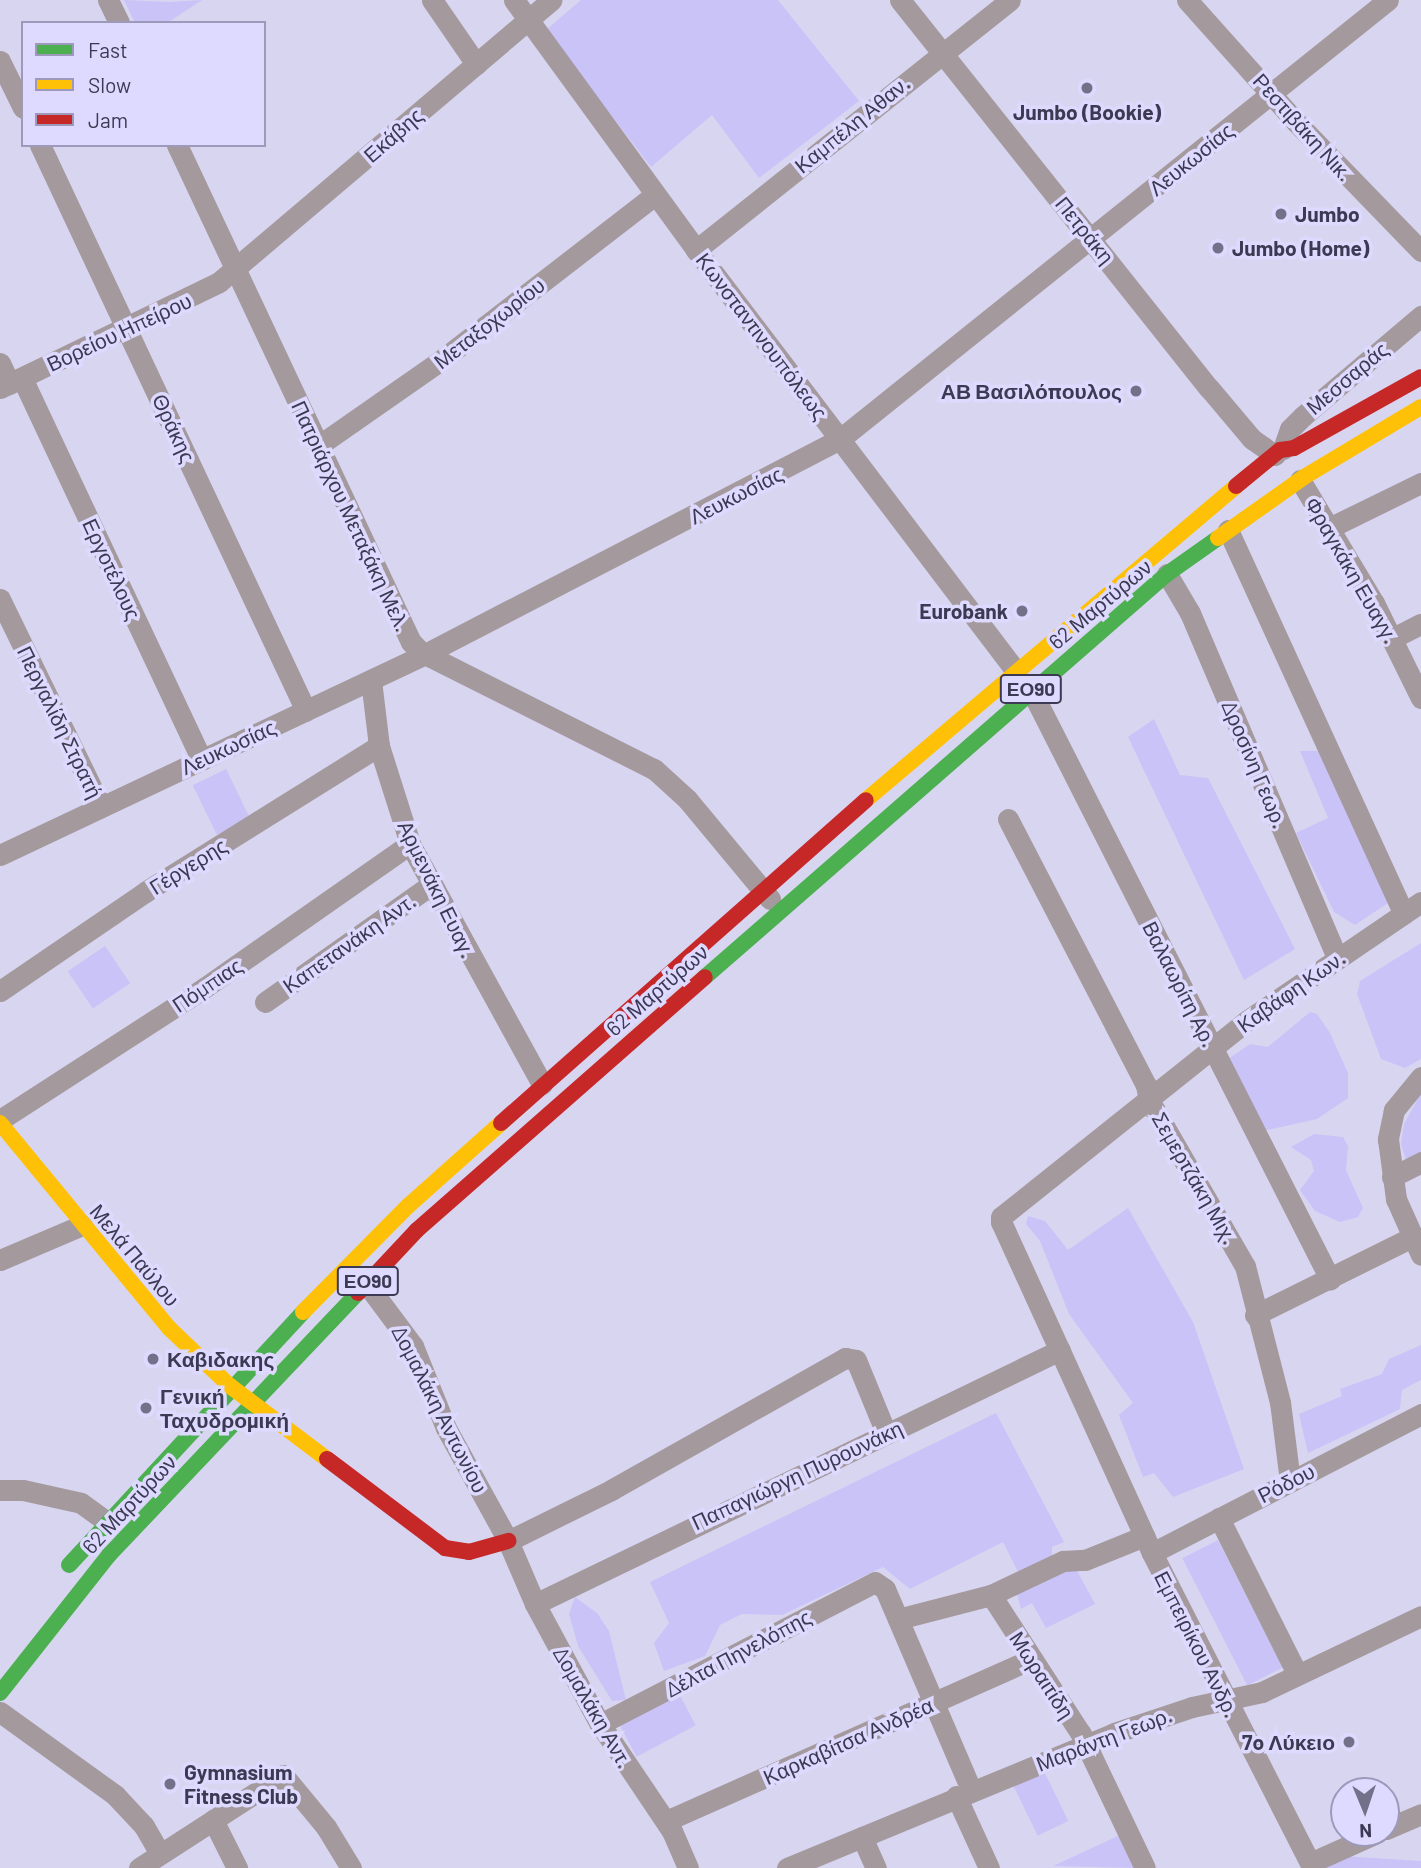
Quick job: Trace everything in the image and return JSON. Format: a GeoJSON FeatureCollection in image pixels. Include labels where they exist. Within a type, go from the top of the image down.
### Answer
{"type":"FeatureCollection","features":[{"type":"Feature","properties":{"kind":"main road","name":"62 Μαρτύρων"},"geometry":{"type":"LineString","coordinates":[[61,1575],[106,1521],[230,1386],[408,1206],[762,890],[1015,670],[1281,452],[1421,377]]}},
{"type":"Feature","properties":{"kind":"main road","name":"62 Μαρτύρων"},"geometry":{"type":"LineString","coordinates":[[0,1693],[76,1592],[366,1283],[471,1181],[1167,574],[1300,480],[1421,407]]}},
{"type":"Feature","properties":{"kind":"main road"},"geometry":{"type":"LineString","coordinates":[[1281,452],[1307,459],[1300,480],[1286,484],[1275,476],[1281,452]]}},
{"type":"Feature","properties":{"kind":"main road","name":"Μελά Παύλου"},"geometry":{"type":"LineString","coordinates":[[0,1121],[82,1225],[169,1328],[230,1386],[445,1548],[470,1552],[508,1541]]}},
{"type":"Feature","properties":{"kind":"street"},"geometry":{"type":"LineString","coordinates":[[108,0],[118,21]]}},
{"type":"Feature","properties":{"kind":"street"},"geometry":{"type":"LineString","coordinates":[[432,0],[476,64]]}},
{"type":"Feature","properties":{"kind":"street","name":"Κωνσταντινουπόλεως"},"geometry":{"type":"LineString","coordinates":[[514,0],[696,250],[1015,670]]}},
{"type":"Feature","properties":{"kind":"street","name":"Εκάβης"},"geometry":{"type":"LineString","coordinates":[[236,269],[551,0]]}},
{"type":"Feature","properties":{"kind":"street","name":"Πετράκη"},"geometry":{"type":"LineString","coordinates":[[900,0],[1209,388],[1252,439],[1281,452]]}},
{"type":"Feature","properties":{"kind":"street","name":"Καμπέλη Αθαν."},"geometry":{"type":"LineString","coordinates":[[696,250],[1010,0]]}},
{"type":"Feature","properties":{"kind":"street","name":"Ρεστιβάκη Νικ."},"geometry":{"type":"LineString","coordinates":[[1187,0],[1421,251]]}},
{"type":"Feature","properties":{"kind":"street","name":"Λευκωσίας"},"geometry":{"type":"LineString","coordinates":[[0,854],[425,654],[840,439],[1388,0]]}},
{"type":"Feature","properties":{"kind":"street"},"geometry":{"type":"LineString","coordinates":[[0,61],[21,104]]}},
{"type":"Feature","properties":{"kind":"street","name":"Θράκης"},"geometry":{"type":"LineString","coordinates":[[41,147],[306,711]]}},
{"type":"Feature","properties":{"kind":"street","name":"Πατριάρχου Μεταξάκη Μελ."},"geometry":{"type":"LineString","coordinates":[[178,147],[411,642],[425,654],[654,769],[687,799],[780,911]]}},
{"type":"Feature","properties":{"kind":"street","name":"Μεταξοχωρίου"},"geometry":{"type":"LineString","coordinates":[[318,446],[440,361],[655,195]]}},
{"type":"Feature","properties":{"kind":"street","name":"Βορείου Ηπείρου"},"geometry":{"type":"LineString","coordinates":[[10,383],[201,293],[236,269]]}},
{"type":"Feature","properties":{"kind":"street","name":"Μεσσαράς"},"geometry":{"type":"LineString","coordinates":[[1281,452],[1290,429],[1303,416],[1421,316]]}},
{"type":"Feature","properties":{"kind":"street","name":"Εργοτέλους"},"geometry":{"type":"LineString","coordinates":[[0,363],[202,760]]}},
{"type":"Feature","properties":{"kind":"street","name":"Φραγκάκη Ευαγγ."},"geometry":{"type":"LineString","coordinates":[[1300,480],[1393,638],[1421,698]]}},
{"type":"Feature","properties":{"kind":"street"},"geometry":{"type":"LineString","coordinates":[[1329,528],[1421,483]]}},
{"type":"Feature","properties":{"kind":"street"},"geometry":{"type":"LineString","coordinates":[[1228,530],[1412,908]]}},
{"type":"Feature","properties":{"kind":"street","name":"Δροσίνη Γεωρ."},"geometry":{"type":"LineString","coordinates":[[1167,574],[1195,625],[1337,958]]}},
{"type":"Feature","properties":{"kind":"street","name":"Περγαλίδη Στρατή"},"geometry":{"type":"LineString","coordinates":[[0,599],[101,807]]}},
{"type":"Feature","properties":{"kind":"street"},"geometry":{"type":"LineString","coordinates":[[1393,638],[1421,624]]}},
{"type":"Feature","properties":{"kind":"street","name":"Αρμενάκη Ευαγ."},"geometry":{"type":"LineString","coordinates":[[371,680],[379,746],[410,844],[542,1084]]}},
{"type":"Feature","properties":{"kind":"street","name":"Βαλαωρίτη Αρ."},"geometry":{"type":"LineString","coordinates":[[1031,690],[1330,1279]]}},
{"type":"Feature","properties":{"kind":"street","name":"Γέργερης"},"geometry":{"type":"LineString","coordinates":[[0,991],[145,892],[379,746]]}},
{"type":"Feature","properties":{"kind":"street","name":"Σεμερτζάκη Μιχ."},"geometry":{"type":"LineString","coordinates":[[1008,818],[1146,1085],[1149,1100],[1240,1256],[1280,1402],[1290,1481]]}},
{"type":"Feature","properties":{"kind":"street","name":"Πόμπιας"},"geometry":{"type":"LineString","coordinates":[[0,1121],[204,988],[410,844]]}},
{"type":"Feature","properties":{"kind":"street","name":"Καπετανάκη Αντ."},"geometry":{"type":"LineString","coordinates":[[265,1002],[432,884]]}},
{"type":"Feature","properties":{"kind":"street","name":"Καβάφη Κων."},"geometry":{"type":"LineString","coordinates":[[1001,1217],[1213,1049],[1337,958],[1412,908]]}},
{"type":"Feature","properties":{"kind":"street"},"geometry":{"type":"LineString","coordinates":[[1255,1315],[1330,1279],[1415,1247],[1392,1177],[1388,1139],[1392,1116],[1421,1077]]}},
{"type":"Feature","properties":{"kind":"street"},"geometry":{"type":"LineString","coordinates":[[1392,1177],[1421,1162]]}},
{"type":"Feature","properties":{"kind":"street","name":"Εμπειρίκου Ανδρ."},"geometry":{"type":"LineString","coordinates":[[1001,1217],[1148,1544],[1310,1863],[1346,1847]]}},
{"type":"Feature","properties":{"kind":"street"},"geometry":{"type":"LineString","coordinates":[[0,1261],[82,1225]]}},
{"type":"Feature","properties":{"kind":"street","name":"Δομαλάκη Αντωνίου"},"geometry":{"type":"LineString","coordinates":[[366,1283],[413,1346],[446,1428],[508,1541]]}},
{"type":"Feature","properties":{"kind":"street","name":"Παπαγιώργη Πυρουνάκη"},"geometry":{"type":"LineString","coordinates":[[536,1604],[1060,1350]]}},
{"type":"Feature","properties":{"kind":"street"},"geometry":{"type":"LineString","coordinates":[[508,1541],[557,1519],[845,1357],[856,1360],[887,1433]]}},
{"type":"Feature","properties":{"kind":"street","name":"Ρόδου"},"geometry":{"type":"LineString","coordinates":[[1148,1544],[1219,1518],[1421,1414]]}},
{"type":"Feature","properties":{"kind":"street"},"geometry":{"type":"LineString","coordinates":[[0,1490],[23,1490],[81,1503],[106,1521]]}},
{"type":"Feature","properties":{"kind":"street"},"geometry":{"type":"LineString","coordinates":[[1219,1518],[1296,1672]]}},
{"type":"Feature","properties":{"kind":"street","name":"Δομαλάκη Αντ."},"geometry":{"type":"LineString","coordinates":[[508,1541],[536,1604],[600,1724],[666,1821],[688,1868]]}},
{"type":"Feature","properties":{"kind":"street"},"geometry":{"type":"LineString","coordinates":[[989,1868],[935,1704],[898,1619],[991,1595],[1055,1564],[1085,1560],[1148,1544]]}},
{"type":"Feature","properties":{"kind":"street","name":"Δέλτα Πηνελόπης"},"geometry":{"type":"LineString","coordinates":[[600,1724],[875,1582],[885,1589],[898,1619]]}},
{"type":"Feature","properties":{"kind":"street","name":"Μωραιτίδη"},"geometry":{"type":"LineString","coordinates":[[991,1595],[1085,1745],[1145,1868]]}},
{"type":"Feature","properties":{"kind":"street","name":"Μαράντη Γεωρ."},"geometry":{"type":"LineString","coordinates":[[787,1868],[1085,1745],[1182,1710],[1251,1696],[1296,1672],[1421,1616]]}},
{"type":"Feature","properties":{"kind":"street","name":"Καρκαβίτσα Ανδρέα"},"geometry":{"type":"LineString","coordinates":[[666,1821],[1030,1660]]}},
{"type":"Feature","properties":{"kind":"street"},"geometry":{"type":"LineString","coordinates":[[0,1712],[114,1795],[144,1826],[160,1854]]}},
{"type":"Feature","properties":{"kind":"street"},"geometry":{"type":"LineString","coordinates":[[139,1868],[286,1775],[351,1868]]}},
{"type":"Feature","properties":{"kind":"street"},"geometry":{"type":"LineString","coordinates":[[1400,1823],[1421,1814]]}},
{"type":"Feature","properties":{"kind":"street"},"geometry":{"type":"LineString","coordinates":[[213,1820],[237,1868]]}},
{"type":"Feature","properties":{"kind":"street"},"geometry":{"type":"LineString","coordinates":[[862,1837],[876,1868]]}},
{"type":"Feature","properties":{"kind":"shaded area"},"geometry":{"type":"Polygon","coordinates":[[[124,0],[202,0],[170,21],[134,21],[124,0]]]}},
{"type":"Feature","properties":{"kind":"shaded area"},"geometry":{"type":"Polygon","coordinates":[[[581,0],[778,0],[859,101],[759,178],[712,115],[651,167],[546,30],[581,0]]]}},
{"type":"Feature","properties":{"kind":"shaded area"},"geometry":{"type":"Polygon","coordinates":[[[1154,719],[1180,775],[1208,778],[1295,949],[1244,980],[1128,737],[1154,719]]]}},
{"type":"Feature","properties":{"kind":"shaded area"},"geometry":{"type":"Polygon","coordinates":[[[1300,751],[1318,751],[1391,901],[1355,925],[1334,912],[1296,833],[1328,818],[1300,751]]]}},
{"type":"Feature","properties":{"kind":"shaded area"},"geometry":{"type":"Polygon","coordinates":[[[226,769],[250,818],[217,835],[193,785],[226,769]]]}},
{"type":"Feature","properties":{"kind":"shaded area"},"geometry":{"type":"Polygon","coordinates":[[[1421,943],[1421,1059],[1405,1068],[1381,1059],[1357,994],[1360,981],[1421,943]]]}},
{"type":"Feature","properties":{"kind":"shaded area"},"geometry":{"type":"Polygon","coordinates":[[[105,946],[130,983],[93,1008],[68,971],[105,946]]]}},
{"type":"Feature","properties":{"kind":"shaded area"},"geometry":{"type":"Polygon","coordinates":[[[1310,1012],[1317,1014],[1330,1033],[1348,1073],[1348,1098],[1317,1119],[1259,1132],[1225,1061],[1250,1044],[1268,1047],[1310,1012]]]}},
{"type":"Feature","properties":{"kind":"shaded area"},"geometry":{"type":"Polygon","coordinates":[[[1421,1093],[1421,1156],[1407,1163],[1401,1144],[1404,1124],[1421,1093]]]}},
{"type":"Feature","properties":{"kind":"shaded area"},"geometry":{"type":"Polygon","coordinates":[[[1314,1134],[1343,1137],[1348,1146],[1346,1170],[1363,1208],[1358,1217],[1340,1222],[1315,1211],[1300,1190],[1314,1171],[1311,1160],[1291,1147],[1314,1134]]]}},
{"type":"Feature","properties":{"kind":"shaded area"},"geometry":{"type":"Polygon","coordinates":[[[1128,1208],[1193,1322],[1244,1469],[1173,1497],[1154,1473],[1143,1477],[1119,1415],[1133,1403],[1069,1314],[1040,1241],[1026,1224],[1028,1216],[1045,1221],[1068,1250],[1128,1208]]]}},
{"type":"Feature","properties":{"kind":"shaded area"},"geometry":{"type":"Polygon","coordinates":[[[1421,1345],[1421,1380],[1402,1390],[1400,1409],[1308,1453],[1299,1414],[1342,1396],[1340,1389],[1382,1374],[1389,1359],[1421,1345]]]}},
{"type":"Feature","properties":{"kind":"shaded area"},"geometry":{"type":"Polygon","coordinates":[[[996,1413],[1064,1542],[1052,1547],[1052,1558],[1021,1578],[1003,1542],[910,1589],[883,1567],[782,1615],[742,1614],[720,1625],[705,1656],[664,1671],[654,1643],[669,1623],[650,1582],[996,1413]]]}},
{"type":"Feature","properties":{"kind":"shaded area"},"geometry":{"type":"Polygon","coordinates":[[[1218,1540],[1283,1667],[1247,1686],[1182,1558],[1218,1540]]]}},
{"type":"Feature","properties":{"kind":"shaded area"},"geometry":{"type":"Polygon","coordinates":[[[1075,1567],[1095,1604],[1046,1628],[1032,1603],[1021,1609],[1017,1594],[1021,1587],[1075,1567]]]}},
{"type":"Feature","properties":{"kind":"shaded area"},"geometry":{"type":"Polygon","coordinates":[[[575,1597],[597,1613],[609,1631],[626,1700],[612,1701],[578,1646],[569,1614],[575,1597]]]}},
{"type":"Feature","properties":{"kind":"shaded area"},"geometry":{"type":"Polygon","coordinates":[[[677,1690],[696,1725],[637,1757],[618,1721],[677,1690]]]}},
{"type":"Feature","properties":{"kind":"shaded area"},"geometry":{"type":"Polygon","coordinates":[[[1042,1767],[1068,1821],[1038,1836],[1011,1782],[1042,1767]]]}},
{"type":"Feature","properties":{"kind":"shaded area"},"geometry":{"type":"Polygon","coordinates":[[[1120,1835],[1136,1868],[1053,1866],[1120,1835]]]}},
{"type":"Feature","properties":{"kind":"shaded area"},"geometry":{"type":"Polygon","coordinates":[[[1342,1856],[1421,1861],[1421,1868],[1318,1868],[1342,1856]]]}},
{"type":"Feature","properties":{"kind":"traffic: fast"},"geometry":{"type":"LineString","coordinates":[[705,977],[1167,574],[1218,538]]}},
{"type":"Feature","properties":{"kind":"traffic: fast"},"geometry":{"type":"LineString","coordinates":[[0,1693],[109,1555],[358,1293]]}},
{"type":"Feature","properties":{"kind":"traffic: fast"},"geometry":{"type":"LineString","coordinates":[[69,1565],[303,1312]]}},
{"type":"Feature","properties":{"kind":"traffic: slow"},"geometry":{"type":"LineString","coordinates":[[1218,538],[1304,477],[1421,407]]}},
{"type":"Feature","properties":{"kind":"traffic: slow"},"geometry":{"type":"LineString","coordinates":[[866,800],[1236,486]]}},
{"type":"Feature","properties":{"kind":"traffic: slow"},"geometry":{"type":"LineString","coordinates":[[0,1123],[169,1328],[230,1386],[327,1459]]}},
{"type":"Feature","properties":{"kind":"traffic: slow"},"geometry":{"type":"LineString","coordinates":[[303,1312],[408,1206],[501,1123]]}},
{"type":"Feature","properties":{"kind":"traffic: jam"},"geometry":{"type":"LineString","coordinates":[[1236,486],[1280,450],[1294,448],[1421,377]]}},
{"type":"Feature","properties":{"kind":"traffic: jam"},"geometry":{"type":"LineString","coordinates":[[501,1123],[866,800]]}},
{"type":"Feature","properties":{"kind":"traffic: jam"},"geometry":{"type":"LineString","coordinates":[[358,1293],[417,1230],[705,977]]}},
{"type":"Feature","properties":{"kind":"traffic: jam"},"geometry":{"type":"LineString","coordinates":[[327,1459],[445,1548],[469,1552],[508,1541]]}},
{"type":"Feature","properties":{"kind":"place","name":"Jumbo (Bookie)"},"geometry":{"type":"Point","coordinates":[1087,88]}},
{"type":"Feature","properties":{"kind":"place","name":"Jumbo"},"geometry":{"type":"Point","coordinates":[1281,214]}},
{"type":"Feature","properties":{"kind":"place","name":"Jumbo (Home)"},"geometry":{"type":"Point","coordinates":[1218,248]}},
{"type":"Feature","properties":{"kind":"place","name":"ΑΒ Βασιλόπουλος"},"geometry":{"type":"Point","coordinates":[1136,391]}},
{"type":"Feature","properties":{"kind":"place","name":"Eurobank"},"geometry":{"type":"Point","coordinates":[1022,611]}},
{"type":"Feature","properties":{"kind":"place","name":"Καβιδακης"},"geometry":{"type":"Point","coordinates":[153,1359]}},
{"type":"Feature","properties":{"kind":"place","name":"Γενική Ταχυδρομική"},"geometry":{"type":"Point","coordinates":[146,1408]}},
{"type":"Feature","properties":{"kind":"place","name":"7o Λύκειο"},"geometry":{"type":"Point","coordinates":[1349,1742]}},
{"type":"Feature","properties":{"kind":"place","name":"Gymnasium Fitness Club"},"geometry":{"type":"Point","coordinates":[170,1784]}}]}
